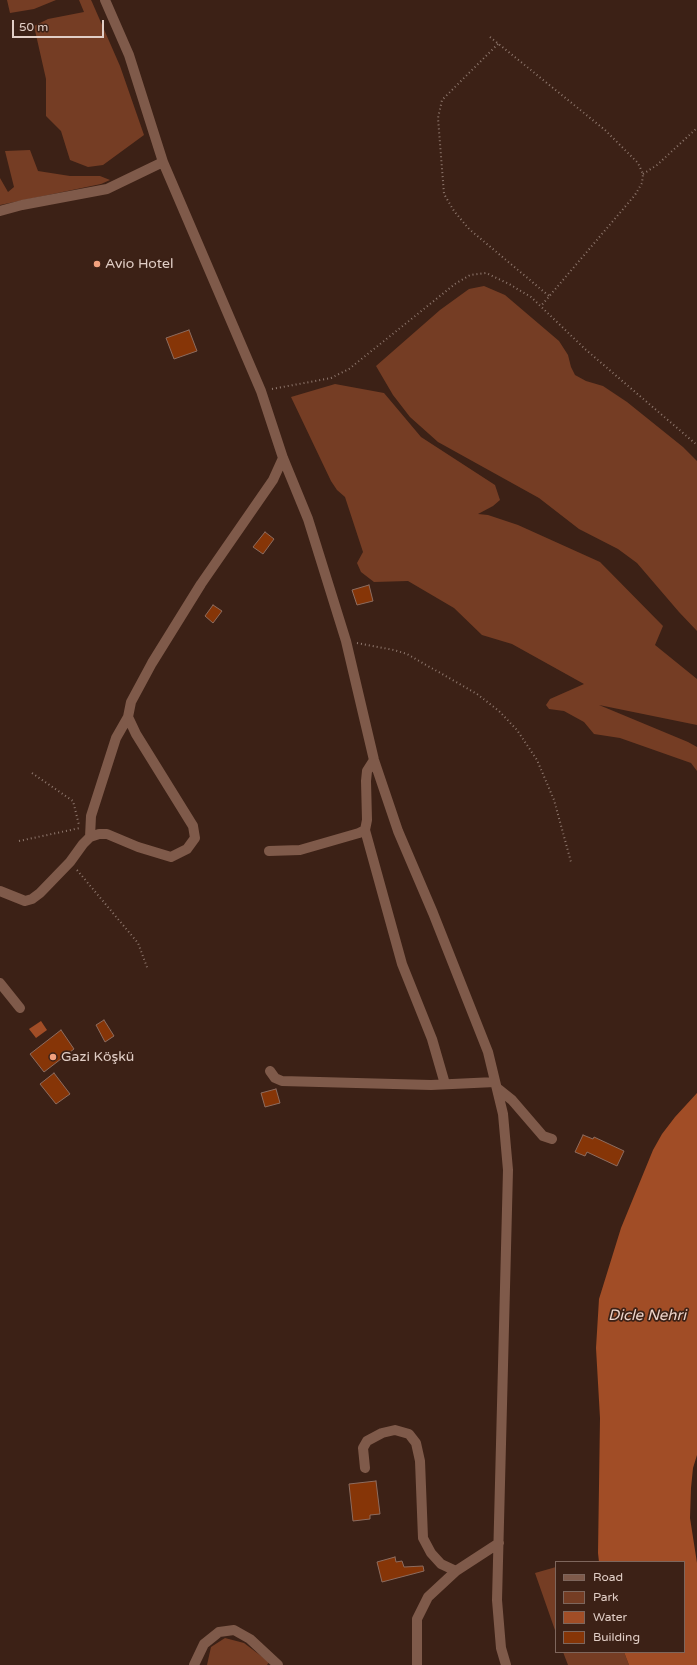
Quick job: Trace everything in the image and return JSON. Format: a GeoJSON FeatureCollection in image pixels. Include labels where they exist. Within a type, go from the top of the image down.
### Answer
{"type":"FeatureCollection","features":[{"type":"Feature","properties":{"kind":"street"},"geometry":{"type":"LineString","coordinates":[[105,0],[129,55],[163,162],[261,392],[283,458],[308,519],[346,641],[374,760],[398,832],[434,913],[488,1052],[503,1114],[508,1170],[497,1600],[501,1648],[506,1665]]}},
{"type":"Feature","properties":{"kind":"street"},"geometry":{"type":"LineString","coordinates":[[0,211],[22,205],[107,189],[163,162]]}},
{"type":"Feature","properties":{"kind":"street"},"geometry":{"type":"LineString","coordinates":[[90,837],[91,816],[93,809],[116,738],[128,717],[131,702],[152,663],[201,584],[273,480],[283,458]]}},
{"type":"Feature","properties":{"kind":"street"},"geometry":{"type":"LineString","coordinates":[[0,891],[25,901],[32,899],[40,893],[70,862],[90,837],[99,834],[107,834],[138,847],[171,857],[187,849],[195,838],[193,826],[136,734],[128,717]]}},
{"type":"Feature","properties":{"kind":"street"},"geometry":{"type":"LineString","coordinates":[[374,760],[367,771],[367,820],[365,830],[402,964],[432,1039],[445,1084]]}},
{"type":"Feature","properties":{"kind":"street"},"geometry":{"type":"LineString","coordinates":[[269,851],[300,850],[365,830]]}},
{"type":"Feature","properties":{"kind":"street"},"geometry":{"type":"LineString","coordinates":[[0,983],[20,1008]]}},
{"type":"Feature","properties":{"kind":"street"},"geometry":{"type":"LineString","coordinates":[[270,1071],[275,1078],[282,1081],[496,1085],[512,1100],[543,1136],[552,1139]]}},
{"type":"Feature","properties":{"kind":"street"},"geometry":{"type":"LineString","coordinates":[[365,1468],[363,1448],[367,1440],[382,1433],[395,1430],[409,1434],[416,1443],[420,1461],[423,1538],[431,1553],[441,1564],[456,1571]]}},
{"type":"Feature","properties":{"kind":"street"},"geometry":{"type":"LineString","coordinates":[[417,1665],[417,1619],[428,1597],[456,1571],[498,1543]]}},
{"type":"Feature","properties":{"kind":"street"},"geometry":{"type":"LineString","coordinates":[[194,1665],[204,1644],[219,1632],[234,1630],[250,1639],[278,1665]]}},
{"type":"Feature","properties":{"kind":"path"},"geometry":{"type":"LineString","coordinates":[[490,37],[605,130],[638,163],[643,174],[642,183],[635,195],[541,306]]}},
{"type":"Feature","properties":{"kind":"path"},"geometry":{"type":"LineString","coordinates":[[498,44],[442,100],[438,118],[444,194],[454,211],[469,229],[549,296]]}},
{"type":"Feature","properties":{"kind":"path"},"geometry":{"type":"LineString","coordinates":[[643,174],[657,165],[697,128]]}},
{"type":"Feature","properties":{"kind":"path"},"geometry":{"type":"LineString","coordinates":[[261,392],[331,378],[350,369],[455,284],[470,275],[486,273],[531,297],[585,349],[697,445]]}},
{"type":"Feature","properties":{"kind":"path"},"geometry":{"type":"LineString","coordinates":[[346,641],[394,650],[407,654],[477,694],[499,711],[517,730],[537,760],[554,800],[571,862]]}},
{"type":"Feature","properties":{"kind":"path"},"geometry":{"type":"LineString","coordinates":[[32,773],[73,801],[80,828],[90,837]]}},
{"type":"Feature","properties":{"kind":"path"},"geometry":{"type":"LineString","coordinates":[[19,841],[80,828]]}},
{"type":"Feature","properties":{"kind":"path"},"geometry":{"type":"LineString","coordinates":[[70,862],[138,943],[148,970]]}},
{"type":"Feature","properties":{"kind":"green space"},"geometry":{"type":"Polygon","coordinates":[[[7,0],[56,0],[34,9],[10,13],[7,0]]]}},
{"type":"Feature","properties":{"kind":"green space"},"geometry":{"type":"Polygon","coordinates":[[[79,0],[91,0],[92,2],[120,66],[144,135],[103,165],[88,167],[70,160],[61,131],[46,116],[46,79],[34,26],[48,19],[84,12],[79,0]]]}},
{"type":"Feature","properties":{"kind":"green space"},"geometry":{"type":"Polygon","coordinates":[[[30,150],[38,171],[70,176],[100,176],[110,180],[101,184],[0,205],[0,178],[8,192],[14,187],[5,151],[30,150]]]}},
{"type":"Feature","properties":{"kind":"green space"},"geometry":{"type":"Polygon","coordinates":[[[484,286],[505,295],[559,341],[568,355],[575,375],[586,381],[603,386],[627,402],[683,447],[697,461],[697,631],[637,563],[618,549],[579,529],[539,498],[438,442],[410,417],[393,395],[376,366],[440,310],[469,289],[484,286]]]}},
{"type":"Feature","properties":{"kind":"green space"},"geometry":{"type":"Polygon","coordinates":[[[335,384],[384,393],[421,437],[495,485],[500,500],[493,506],[478,514],[488,515],[518,525],[600,562],[663,626],[655,645],[697,679],[697,725],[599,705],[697,747],[697,771],[691,763],[620,738],[594,734],[584,722],[564,711],[549,709],[546,705],[550,699],[584,684],[512,644],[482,635],[454,608],[408,581],[374,582],[361,572],[357,563],[363,552],[345,497],[337,490],[331,481],[291,397],[335,384]]]}},
{"type":"Feature","properties":{"kind":"green space"},"geometry":{"type":"Polygon","coordinates":[[[555,1567],[555,1630],[535,1573],[555,1567]]]}},
{"type":"Feature","properties":{"kind":"green space"},"geometry":{"type":"Polygon","coordinates":[[[225,1638],[244,1643],[269,1662],[267,1665],[207,1665],[211,1647],[225,1638]]]}},
{"type":"Feature","properties":{"kind":"green space"},"geometry":{"type":"Polygon","coordinates":[[[563,1653],[624,1653],[629,1665],[568,1665],[563,1653]]]}},
{"type":"Feature","properties":{"kind":"water"},"geometry":{"type":"Polygon","coordinates":[[[41,1021],[47,1030],[36,1038],[29,1029],[41,1021]]]}},
{"type":"Feature","properties":{"kind":"water","name":"Dicle Nehri"},"geometry":{"type":"Polygon","coordinates":[[[697,1093],[697,1455],[693,1468],[690,1518],[697,1563],[697,1665],[629,1665],[624,1653],[685,1653],[685,1561],[599,1561],[600,1418],[596,1348],[599,1299],[621,1228],[653,1150],[662,1134],[697,1093]]]}},
{"type":"Feature","properties":{"kind":"building"},"geometry":{"type":"Polygon","coordinates":[[[189,330],[197,351],[174,359],[166,338],[189,330]]]}},
{"type":"Feature","properties":{"kind":"building"},"geometry":{"type":"Polygon","coordinates":[[[265,532],[274,539],[263,554],[253,547],[265,532]]]}},
{"type":"Feature","properties":{"kind":"building"},"geometry":{"type":"Polygon","coordinates":[[[369,585],[373,601],[357,605],[352,590],[369,585]]]}},
{"type":"Feature","properties":{"kind":"building"},"geometry":{"type":"Polygon","coordinates":[[[213,605],[222,611],[213,623],[205,616],[213,605]]]}},
{"type":"Feature","properties":{"kind":"building"},"geometry":{"type":"Polygon","coordinates":[[[104,1020],[114,1036],[105,1042],[96,1025],[104,1020]]]}},
{"type":"Feature","properties":{"kind":"building"},"geometry":{"type":"Polygon","coordinates":[[[61,1030],[74,1049],[44,1072],[30,1054],[61,1030]]]}},
{"type":"Feature","properties":{"kind":"building"},"geometry":{"type":"Polygon","coordinates":[[[54,1073],[70,1094],[56,1104],[40,1084],[54,1073]]]}},
{"type":"Feature","properties":{"kind":"building"},"geometry":{"type":"Polygon","coordinates":[[[276,1089],[280,1103],[265,1107],[261,1093],[276,1089]]]}},
{"type":"Feature","properties":{"kind":"building"},"geometry":{"type":"Polygon","coordinates":[[[583,1135],[593,1139],[594,1137],[624,1151],[617,1166],[587,1152],[585,1156],[575,1152],[583,1135]]]}},
{"type":"Feature","properties":{"kind":"building"},"geometry":{"type":"Polygon","coordinates":[[[376,1481],[380,1514],[370,1515],[370,1519],[353,1521],[349,1484],[376,1481]]]}},
{"type":"Feature","properties":{"kind":"building"},"geometry":{"type":"Polygon","coordinates":[[[395,1557],[396,1562],[402,1561],[404,1567],[423,1566],[424,1571],[382,1582],[377,1562],[395,1557]]]}},
{"type":"Feature","properties":{"kind":"place","name":"Avio Hotel"},"geometry":{"type":"Point","coordinates":[97,264]}},
{"type":"Feature","properties":{"kind":"place","name":"Gazi Köşkü"},"geometry":{"type":"Point","coordinates":[53,1057]}}]}
